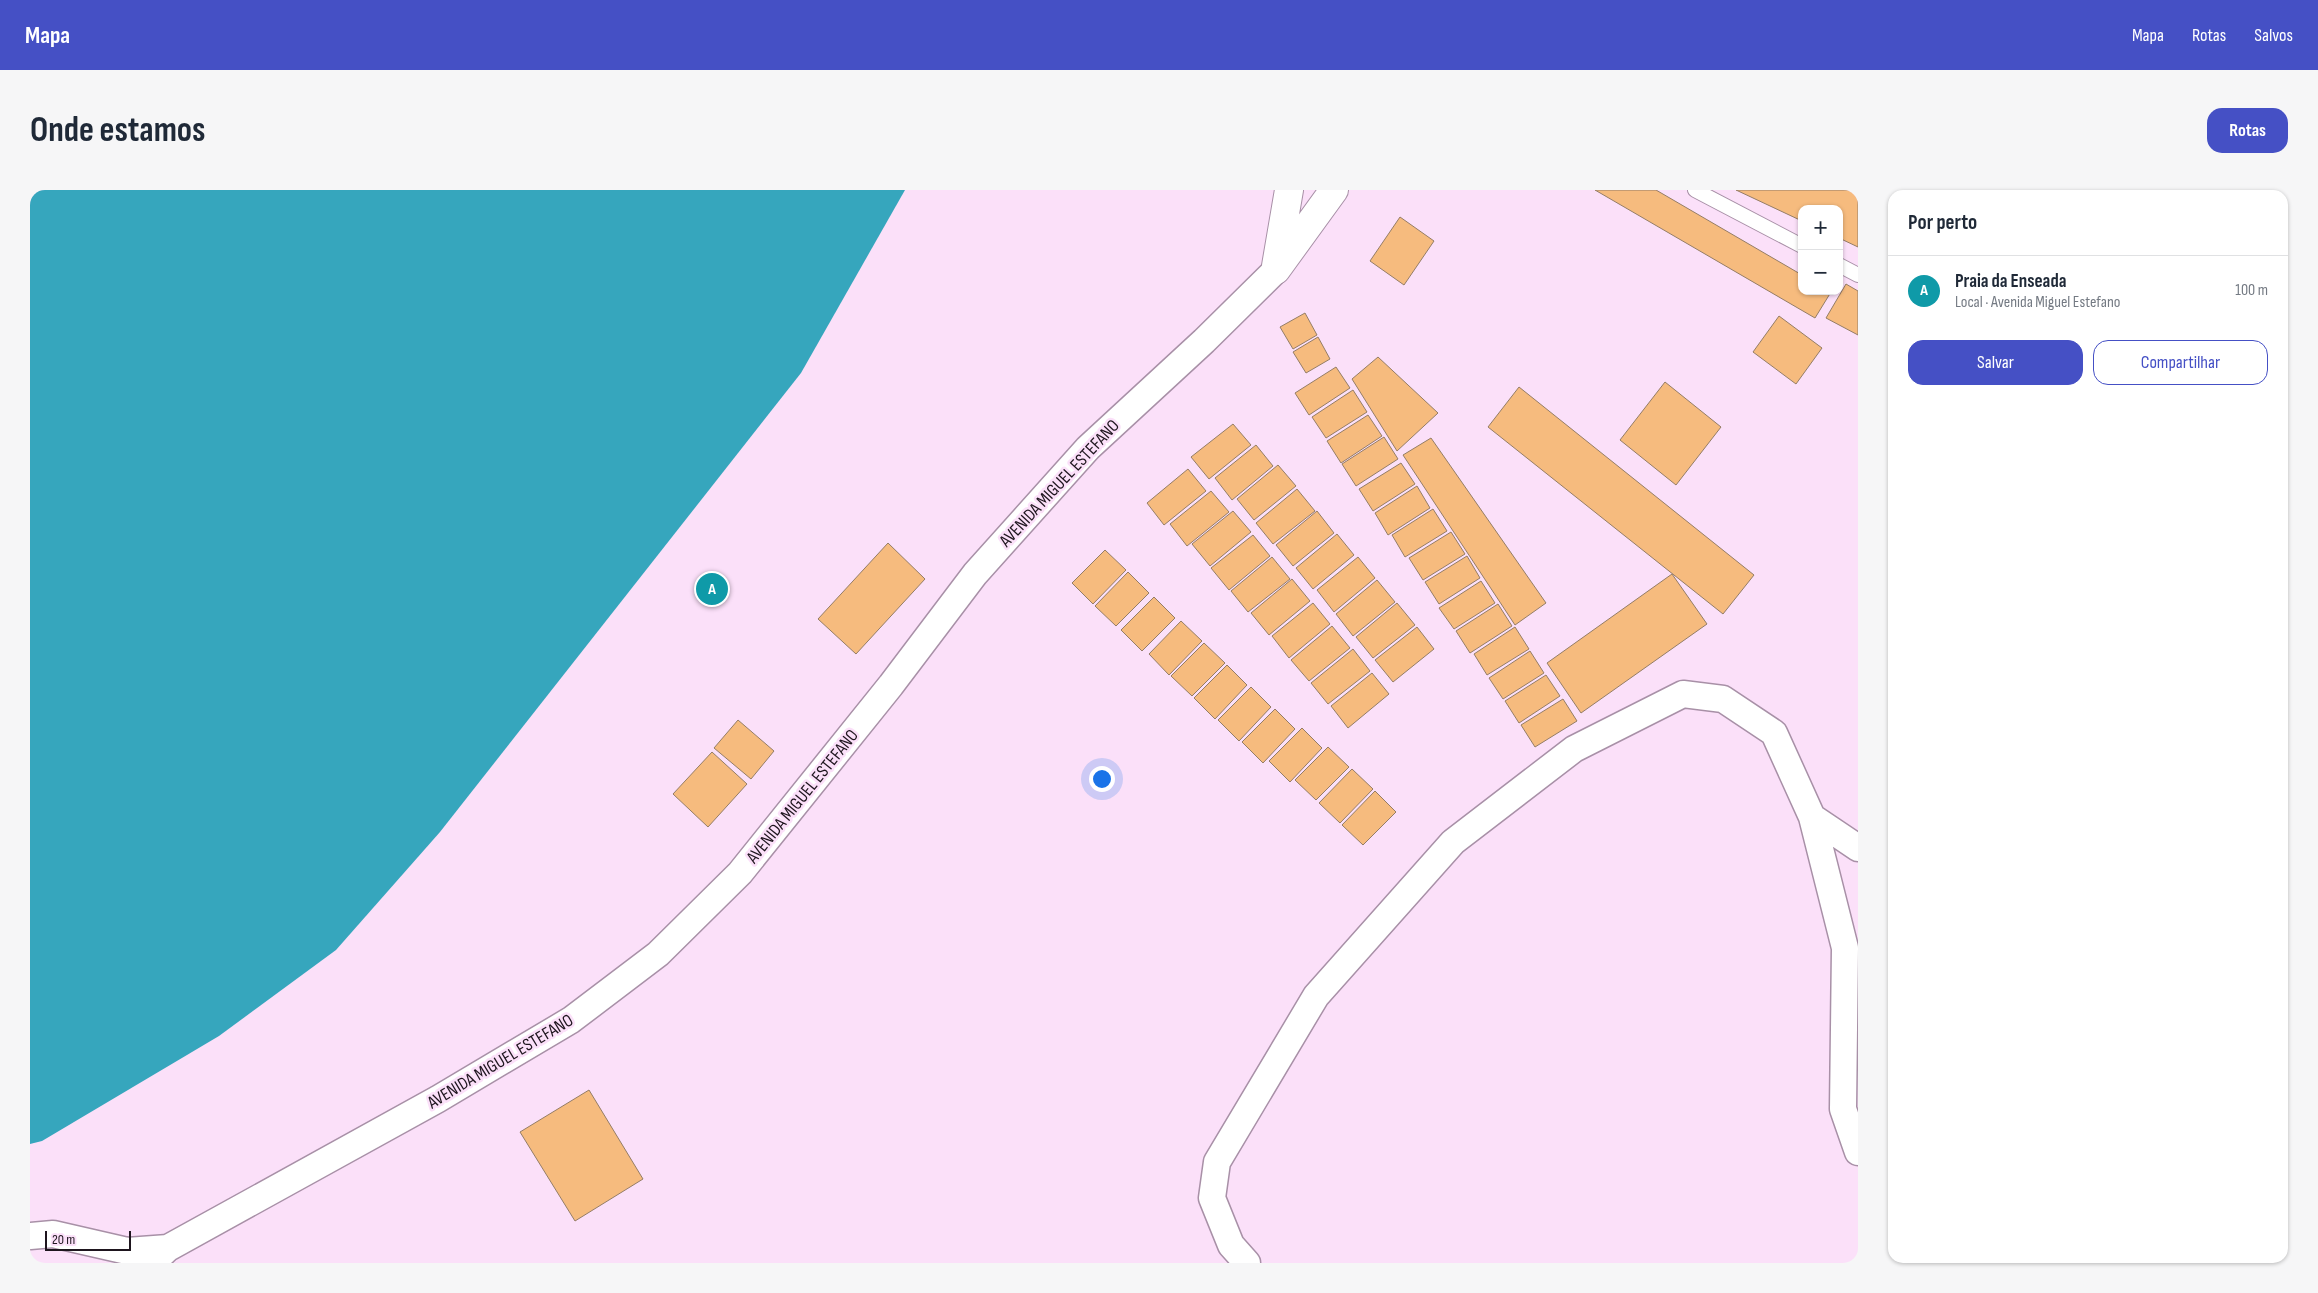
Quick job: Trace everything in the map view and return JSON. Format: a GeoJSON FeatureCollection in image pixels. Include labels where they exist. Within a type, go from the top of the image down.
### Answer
{"type":"FeatureCollection","features":[{"type":"Feature","properties":{"kind":"street"},"geometry":{"type":"LineString","coordinates":[[1276,270],[1289,190]]}},
{"type":"Feature","properties":{"kind":"street","name":"AVENIDA MIGUEL ESTEFANO"},"geometry":{"type":"LineString","coordinates":[[160,1256],[438,1099],[571,1020],[658,954],[740,873],[891,685],[975,574],[1088,448],[1204,341],[1276,270],[1334,190]]}},
{"type":"Feature","properties":{"kind":"street"},"geometry":{"type":"LineString","coordinates":[[1247,1263],[1231,1245],[1212,1198],[1217,1162],[1316,996],[1453,842],[1574,749],[1683,694],[1723,699],[1774,733],[1812,817],[1845,948],[1850,1076],[1843,1109],[1858,1152]]}},
{"type":"Feature","properties":{"kind":"street"},"geometry":{"type":"LineString","coordinates":[[1812,817],[1858,848]]}},
{"type":"Feature","properties":{"kind":"street"},"geometry":{"type":"LineString","coordinates":[[30,1236],[53,1234],[88,1252],[127,1251],[160,1256]]}},
{"type":"Feature","properties":{"kind":"lane"},"geometry":{"type":"LineString","coordinates":[[1695,190],[1798,244]]}},
{"type":"Feature","properties":{"kind":"lane"},"geometry":{"type":"LineString","coordinates":[[1843,267],[1858,275]]}},
{"type":"Feature","properties":{"kind":"water"},"geometry":{"type":"Polygon","coordinates":[[[30,190],[905,190],[801,373],[440,832],[336,950],[219,1036],[42,1141],[30,1144],[30,190]]]}},
{"type":"Feature","properties":{"kind":"building"},"geometry":{"type":"Polygon","coordinates":[[[1595,190],[1656,190],[1798,273],[1798,295],[1829,295],[1815,318],[1595,190]]]}},
{"type":"Feature","properties":{"kind":"building"},"geometry":{"type":"Polygon","coordinates":[[[1736,190],[1858,190],[1858,247],[1843,240],[1843,205],[1798,205],[1798,219],[1736,190]]]}},
{"type":"Feature","properties":{"kind":"building"},"geometry":{"type":"Polygon","coordinates":[[[1400,217],[1434,241],[1404,285],[1370,261],[1400,217]]]}},
{"type":"Feature","properties":{"kind":"building"},"geometry":{"type":"Polygon","coordinates":[[[1846,284],[1858,291],[1858,335],[1826,318],[1840,295],[1843,295],[1843,289],[1846,284]]]}},
{"type":"Feature","properties":{"kind":"building"},"geometry":{"type":"Polygon","coordinates":[[[1305,313],[1317,335],[1293,349],[1280,327],[1305,313]]]}},
{"type":"Feature","properties":{"kind":"building"},"geometry":{"type":"Polygon","coordinates":[[[1779,316],[1822,348],[1796,384],[1753,352],[1779,316]]]}},
{"type":"Feature","properties":{"kind":"building"},"geometry":{"type":"Polygon","coordinates":[[[1318,337],[1330,359],[1306,373],[1293,352],[1318,337]]]}},
{"type":"Feature","properties":{"kind":"building"},"geometry":{"type":"Polygon","coordinates":[[[1378,357],[1438,413],[1397,451],[1352,379],[1378,357]]]}},
{"type":"Feature","properties":{"kind":"building"},"geometry":{"type":"Polygon","coordinates":[[[1336,367],[1350,388],[1309,415],[1295,393],[1336,367]]]}},
{"type":"Feature","properties":{"kind":"building"},"geometry":{"type":"Polygon","coordinates":[[[1665,382],[1721,427],[1676,485],[1620,440],[1665,382]]]}},
{"type":"Feature","properties":{"kind":"building"},"geometry":{"type":"Polygon","coordinates":[[[1519,387],[1754,575],[1723,614],[1488,427],[1519,387]]]}},
{"type":"Feature","properties":{"kind":"building"},"geometry":{"type":"Polygon","coordinates":[[[1353,390],[1367,412],[1326,438],[1312,417],[1353,390]]]}},
{"type":"Feature","properties":{"kind":"building"},"geometry":{"type":"Polygon","coordinates":[[[1368,415],[1382,436],[1341,463],[1327,441],[1368,415]]]}},
{"type":"Feature","properties":{"kind":"building"},"geometry":{"type":"Polygon","coordinates":[[[1233,424],[1251,445],[1209,479],[1191,457],[1233,424]]]}},
{"type":"Feature","properties":{"kind":"building"},"geometry":{"type":"Polygon","coordinates":[[[1384,437],[1398,459],[1356,486],[1342,464],[1384,437]]]}},
{"type":"Feature","properties":{"kind":"building"},"geometry":{"type":"Polygon","coordinates":[[[1431,438],[1546,603],[1515,625],[1403,455],[1431,438]]]}},
{"type":"Feature","properties":{"kind":"building"},"geometry":{"type":"Polygon","coordinates":[[[1256,445],[1273,466],[1232,500],[1215,478],[1256,445]]]}},
{"type":"Feature","properties":{"kind":"building"},"geometry":{"type":"Polygon","coordinates":[[[1401,463],[1415,484],[1373,511],[1359,489],[1401,463]]]}},
{"type":"Feature","properties":{"kind":"building"},"geometry":{"type":"Polygon","coordinates":[[[1278,465],[1296,486],[1254,520],[1237,499],[1278,465]]]}},
{"type":"Feature","properties":{"kind":"building"},"geometry":{"type":"Polygon","coordinates":[[[1188,469],[1206,491],[1164,525],[1147,503],[1188,469]]]}},
{"type":"Feature","properties":{"kind":"building"},"geometry":{"type":"Polygon","coordinates":[[[1417,486],[1430,508],[1388,535],[1375,513],[1417,486]]]}},
{"type":"Feature","properties":{"kind":"building"},"geometry":{"type":"Polygon","coordinates":[[[1297,489],[1315,511],[1273,544],[1256,523],[1297,489]]]}},
{"type":"Feature","properties":{"kind":"building"},"geometry":{"type":"Polygon","coordinates":[[[1211,491],[1229,512],[1187,546],[1170,524],[1211,491]]]}},
{"type":"Feature","properties":{"kind":"building"},"geometry":{"type":"Polygon","coordinates":[[[1433,509],[1447,531],[1405,557],[1392,535],[1433,509]]]}},
{"type":"Feature","properties":{"kind":"building"},"geometry":{"type":"Polygon","coordinates":[[[1233,511],[1251,532],[1210,566],[1192,544],[1233,511]]]}},
{"type":"Feature","properties":{"kind":"building"},"geometry":{"type":"Polygon","coordinates":[[[1317,511],[1334,533],[1293,566],[1276,545],[1317,511]]]}},
{"type":"Feature","properties":{"kind":"building"},"geometry":{"type":"Polygon","coordinates":[[[1451,532],[1465,554],[1423,580],[1409,558],[1451,532]]]}},
{"type":"Feature","properties":{"kind":"building"},"geometry":{"type":"Polygon","coordinates":[[[1337,534],[1354,555],[1313,589],[1296,568],[1337,534]]]}},
{"type":"Feature","properties":{"kind":"building"},"geometry":{"type":"Polygon","coordinates":[[[1253,535],[1270,556],[1229,590],[1211,568],[1253,535]]]}},
{"type":"Feature","properties":{"kind":"building"},"geometry":{"type":"Polygon","coordinates":[[[888,543],[925,579],[856,654],[818,619],[888,543]]]}},
{"type":"Feature","properties":{"kind":"building"},"geometry":{"type":"Polygon","coordinates":[[[1105,550],[1126,570],[1093,604],[1072,583],[1105,550]]]}},
{"type":"Feature","properties":{"kind":"building"},"geometry":{"type":"Polygon","coordinates":[[[1467,556],[1480,578],[1439,604],[1425,582],[1467,556]]]}},
{"type":"Feature","properties":{"kind":"building"},"geometry":{"type":"Polygon","coordinates":[[[1272,557],[1290,579],[1248,612],[1231,591],[1272,557]]]}},
{"type":"Feature","properties":{"kind":"building"},"geometry":{"type":"Polygon","coordinates":[[[1358,557],[1375,578],[1334,612],[1317,590],[1358,557]]]}},
{"type":"Feature","properties":{"kind":"building"},"geometry":{"type":"Polygon","coordinates":[[[1128,572],[1149,593],[1116,626],[1095,606],[1128,572]]]}},
{"type":"Feature","properties":{"kind":"building"},"geometry":{"type":"Polygon","coordinates":[[[1672,574],[1707,624],[1581,713],[1547,663],[1672,574]]]}},
{"type":"Feature","properties":{"kind":"building"},"geometry":{"type":"Polygon","coordinates":[[[1292,579],[1310,601],[1269,635],[1251,613],[1292,579]]]}},
{"type":"Feature","properties":{"kind":"building"},"geometry":{"type":"Polygon","coordinates":[[[1377,580],[1395,602],[1353,636],[1336,614],[1377,580]]]}},
{"type":"Feature","properties":{"kind":"building"},"geometry":{"type":"Polygon","coordinates":[[[1481,581],[1495,603],[1454,629],[1439,608],[1481,581]]]}},
{"type":"Feature","properties":{"kind":"building"},"geometry":{"type":"Polygon","coordinates":[[[1154,597],[1175,618],[1142,651],[1121,630],[1154,597]]]}},
{"type":"Feature","properties":{"kind":"building"},"geometry":{"type":"Polygon","coordinates":[[[1313,603],[1330,624],[1289,658],[1272,636],[1313,603]]]}},
{"type":"Feature","properties":{"kind":"building"},"geometry":{"type":"Polygon","coordinates":[[[1397,603],[1415,625],[1373,658],[1356,637],[1397,603]]]}},
{"type":"Feature","properties":{"kind":"building"},"geometry":{"type":"Polygon","coordinates":[[[1498,604],[1512,626],[1470,653],[1456,631],[1498,604]]]}},
{"type":"Feature","properties":{"kind":"building"},"geometry":{"type":"Polygon","coordinates":[[[1181,621],[1202,641],[1169,675],[1149,654],[1181,621]]]}},
{"type":"Feature","properties":{"kind":"building"},"geometry":{"type":"Polygon","coordinates":[[[1332,626],[1350,648],[1309,681],[1291,660],[1332,626]]]}},
{"type":"Feature","properties":{"kind":"building"},"geometry":{"type":"Polygon","coordinates":[[[1417,627],[1434,649],[1393,682],[1375,660],[1417,627]]]}},
{"type":"Feature","properties":{"kind":"building"},"geometry":{"type":"Polygon","coordinates":[[[1515,627],[1529,649],[1487,675],[1474,654],[1515,627]]]}},
{"type":"Feature","properties":{"kind":"building"},"geometry":{"type":"Polygon","coordinates":[[[1204,643],[1225,663],[1192,696],[1171,676],[1204,643]]]}},
{"type":"Feature","properties":{"kind":"building"},"geometry":{"type":"Polygon","coordinates":[[[1353,649],[1370,671],[1328,704],[1311,683],[1353,649]]]}},
{"type":"Feature","properties":{"kind":"building"},"geometry":{"type":"Polygon","coordinates":[[[1530,651],[1544,673],[1503,699],[1489,678],[1530,651]]]}},
{"type":"Feature","properties":{"kind":"building"},"geometry":{"type":"Polygon","coordinates":[[[1227,665],[1247,685],[1215,719],[1194,698],[1227,665]]]}},
{"type":"Feature","properties":{"kind":"building"},"geometry":{"type":"Polygon","coordinates":[[[1372,673],[1389,694],[1348,728],[1331,706],[1372,673]]]}},
{"type":"Feature","properties":{"kind":"building"},"geometry":{"type":"Polygon","coordinates":[[[1546,675],[1560,696],[1519,723],[1505,701],[1546,675]]]}},
{"type":"Feature","properties":{"kind":"building"},"geometry":{"type":"Polygon","coordinates":[[[1251,687],[1271,707],[1239,741],[1218,720],[1251,687]]]}},
{"type":"Feature","properties":{"kind":"building"},"geometry":{"type":"Polygon","coordinates":[[[1563,699],[1577,721],[1535,747],[1521,725],[1563,699]]]}},
{"type":"Feature","properties":{"kind":"building"},"geometry":{"type":"Polygon","coordinates":[[[1275,709],[1295,729],[1263,763],[1242,742],[1275,709]]]}},
{"type":"Feature","properties":{"kind":"building"},"geometry":{"type":"Polygon","coordinates":[[[738,720],[774,751],[751,779],[714,748],[738,720]]]}},
{"type":"Feature","properties":{"kind":"building"},"geometry":{"type":"Polygon","coordinates":[[[1302,728],[1322,748],[1290,782],[1269,761],[1302,728]]]}},
{"type":"Feature","properties":{"kind":"building"},"geometry":{"type":"Polygon","coordinates":[[[1328,747],[1349,767],[1316,800],[1295,780],[1328,747]]]}},
{"type":"Feature","properties":{"kind":"building"},"geometry":{"type":"Polygon","coordinates":[[[712,752],[747,784],[708,827],[673,794],[712,752]]]}},
{"type":"Feature","properties":{"kind":"building"},"geometry":{"type":"Polygon","coordinates":[[[1352,769],[1373,789],[1340,823],[1319,803],[1352,769]]]}},
{"type":"Feature","properties":{"kind":"building"},"geometry":{"type":"Polygon","coordinates":[[[1375,791],[1396,812],[1363,845],[1342,825],[1375,791]]]}},
{"type":"Feature","properties":{"kind":"building"},"geometry":{"type":"Polygon","coordinates":[[[589,1090],[643,1179],[575,1221],[520,1132],[589,1090]]]}},
{"type":"Feature","properties":{"kind":"place","name":"Praia da Enseada"},"geometry":{"type":"Point","coordinates":[712,589]}}]}
